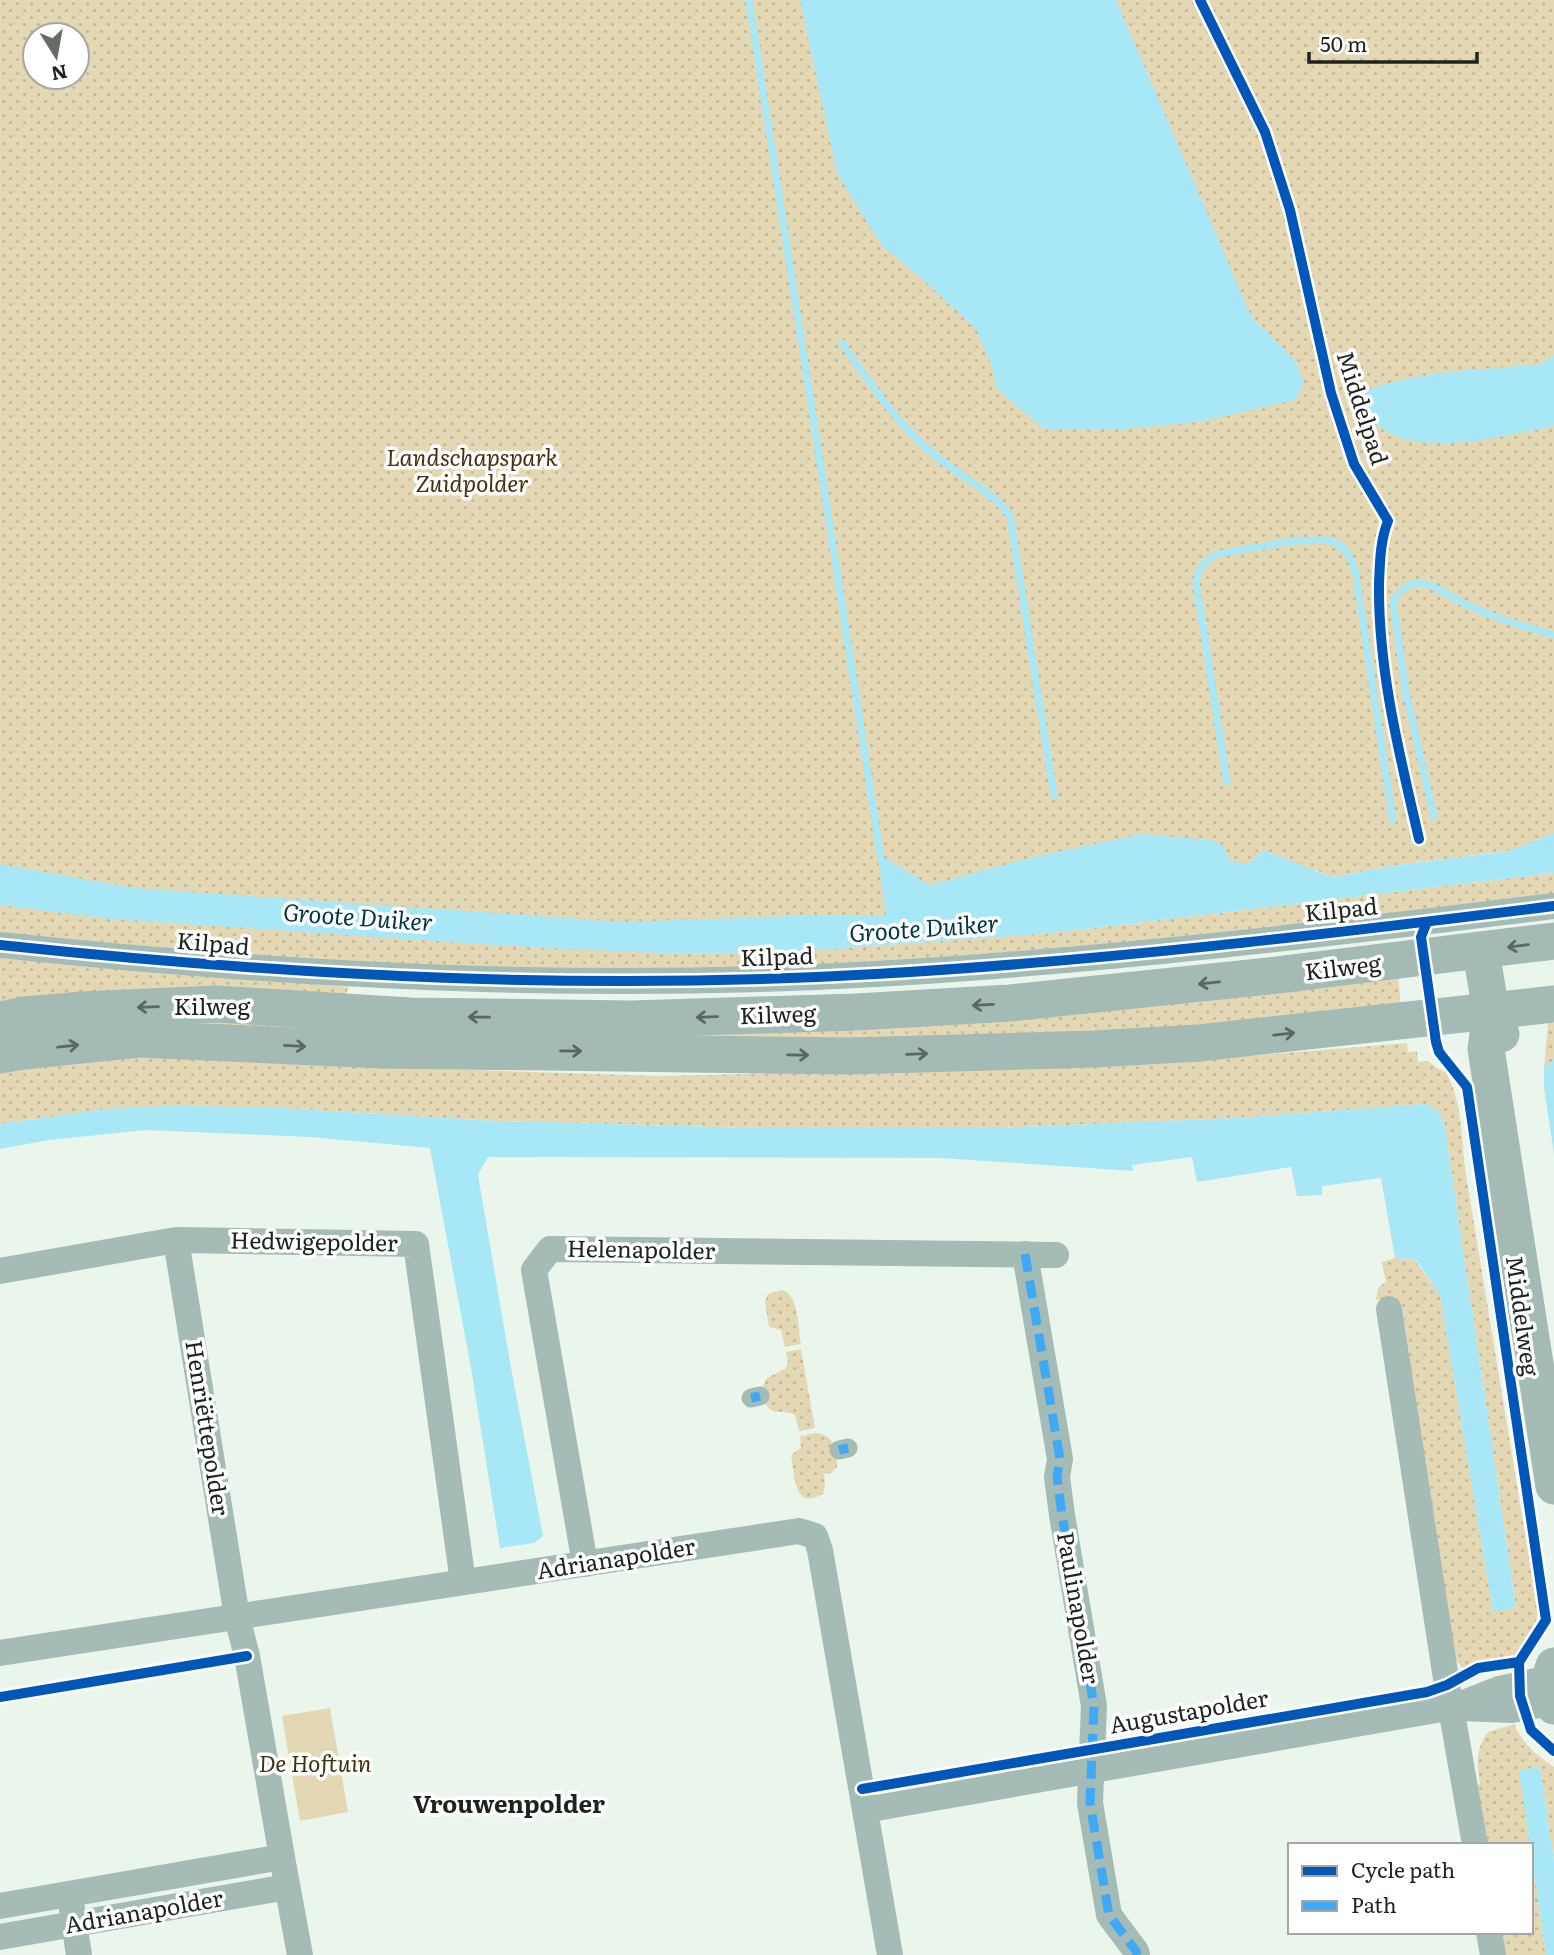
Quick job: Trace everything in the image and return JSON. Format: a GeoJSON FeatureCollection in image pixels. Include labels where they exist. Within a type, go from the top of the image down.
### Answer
{"type":"FeatureCollection","features":[{"type":"Feature","properties":{"kind":"main road","name":"Kilweg"},"geometry":{"type":"LineString","coordinates":[[0,1020],[82,1010],[217,1004],[410,1016],[632,1019],[856,1012],[1010,1003],[1277,975],[1554,941]]}},
{"type":"Feature","properties":{"kind":"main road","name":"Middelweg"},"geometry":{"type":"LineString","coordinates":[[1481,951],[1491,1012],[1507,1048],[1554,1320]]}},
{"type":"Feature","properties":{"kind":"main road","name":"Kilweg"},"geometry":{"type":"LineString","coordinates":[[0,1055],[139,1039],[383,1050],[862,1056],[1094,1049],[1199,1042],[1554,1004]]}},
{"type":"Feature","properties":{"kind":"main road","name":"Middelweg"},"geometry":{"type":"LineString","coordinates":[[1491,1012],[1486,1049],[1554,1486]]}},
{"type":"Feature","properties":{"kind":"street","name":"Kilpad"},"geometry":{"type":"LineString","coordinates":[[0,945],[252,969],[528,982],[702,980],[875,975],[1036,962],[1427,922],[1554,906]]}},
{"type":"Feature","properties":{"kind":"street","name":"Hedwigepolder"},"geometry":{"type":"LineString","coordinates":[[0,1271],[176,1240],[416,1244],[463,1582]]}},
{"type":"Feature","properties":{"kind":"street","name":"Henriëttepolder"},"geometry":{"type":"LineString","coordinates":[[176,1240],[237,1617]]}},
{"type":"Feature","properties":{"kind":"street","name":"Helenapolder"},"geometry":{"type":"LineString","coordinates":[[585,1564],[534,1270],[550,1249],[1056,1255]]}},
{"type":"Feature","properties":{"kind":"street","name":"Paulinapolder"},"geometry":{"type":"LineString","coordinates":[[1025,1254],[1060,1459],[1058,1477],[1062,1516],[1094,1706],[1090,1803],[1109,1915],[1137,1955]]}},
{"type":"Feature","properties":{"kind":"street"},"geometry":{"type":"LineString","coordinates":[[1389,1309],[1475,1843]]}},
{"type":"Feature","properties":{"kind":"street","name":"Adrianapolder"},"geometry":{"type":"LineString","coordinates":[[237,1617],[799,1531],[815,1536],[822,1562],[890,1955]]}},
{"type":"Feature","properties":{"kind":"street"},"geometry":{"type":"LineString","coordinates":[[0,1653],[237,1617],[247,1657],[300,1955]]}},
{"type":"Feature","properties":{"kind":"street","name":"Augustapolder"},"geometry":{"type":"LineString","coordinates":[[865,1810],[1452,1707],[1499,1689],[1552,1688]]}},
{"type":"Feature","properties":{"kind":"street","name":"Adrianapolder"},"geometry":{"type":"LineString","coordinates":[[1,1898],[69,1894],[282,1857]]}},
{"type":"Feature","properties":{"kind":"street","name":"Adrianapolder"},"geometry":{"type":"LineString","coordinates":[[0,1937],[288,1887]]}},
{"type":"Feature","properties":{"kind":"street"},"geometry":{"type":"LineString","coordinates":[[69,1894],[79,1955]]}},
{"type":"Feature","properties":{"kind":"street"},"geometry":{"type":"LineString","coordinates":[[1489,1934],[1493,1955]]}},
{"type":"Feature","properties":{"kind":"green space","name":"Landschapspark Zuidpolder"},"geometry":{"type":"Polygon","coordinates":[[[0,0],[1554,0],[1554,845],[1399,865],[1331,877],[1316,870],[885,906],[887,916],[792,916],[482,943],[688,954],[791,952],[1051,933],[1554,873],[1554,895],[1192,939],[743,971],[409,968],[0,937],[0,0]]]}},
{"type":"Feature","properties":{"kind":"green space"},"geometry":{"type":"Polygon","coordinates":[[[0,958],[349,987],[345,995],[0,1004],[0,958]]]}},
{"type":"Feature","properties":{"kind":"green space"},"geometry":{"type":"Polygon","coordinates":[[[1398,974],[1401,1007],[1009,1041],[40,1027],[1398,974]]]}},
{"type":"Feature","properties":{"kind":"green space"},"geometry":{"type":"Polygon","coordinates":[[[1548,1023],[1554,1023],[1554,1059],[1544,1069],[1548,1023]]]}},
{"type":"Feature","properties":{"kind":"green space"},"geometry":{"type":"Polygon","coordinates":[[[1407,1043],[1408,1052],[1417,1051],[1418,1062],[1428,1061],[1446,1072],[1456,1096],[1466,1175],[1538,1613],[1535,1625],[1519,1652],[1513,1656],[1475,1663],[1463,1669],[1454,1657],[1402,1306],[1396,1297],[1376,1300],[1378,1288],[1386,1282],[1382,1262],[1395,1258],[1415,1260],[1440,1295],[1493,1611],[1516,1607],[1444,1122],[1439,1113],[1426,1104],[1235,1118],[996,1128],[755,1128],[496,1121],[280,1108],[172,1106],[107,1109],[0,1124],[0,1068],[162,1053],[440,1069],[662,1076],[1152,1064],[1407,1043]]]}},
{"type":"Feature","properties":{"kind":"green space"},"geometry":{"type":"Polygon","coordinates":[[[782,1290],[788,1293],[795,1305],[801,1344],[785,1347],[781,1330],[769,1327],[765,1302],[768,1294],[782,1290]]]}},
{"type":"Feature","properties":{"kind":"green space"},"geometry":{"type":"Polygon","coordinates":[[[801,1349],[815,1428],[799,1431],[795,1415],[768,1407],[763,1388],[767,1378],[785,1369],[788,1362],[786,1352],[801,1349]]]}},
{"type":"Feature","properties":{"kind":"green space"},"geometry":{"type":"Polygon","coordinates":[[[816,1433],[831,1440],[837,1467],[831,1473],[824,1474],[823,1494],[806,1498],[797,1488],[791,1455],[801,1448],[800,1436],[816,1433]]]}},
{"type":"Feature","properties":{"kind":"green space","name":"De Hoftuin"},"geometry":{"type":"Polygon","coordinates":[[[330,1708],[348,1812],[300,1821],[282,1716],[330,1708]]]}},
{"type":"Feature","properties":{"kind":"green space"},"geometry":{"type":"Polygon","coordinates":[[[1514,1724],[1531,1748],[1554,1767],[1554,1861],[1540,1767],[1520,1770],[1530,1843],[1483,1843],[1474,1786],[1480,1784],[1479,1751],[1488,1732],[1514,1724]]]}},
{"type":"Feature","properties":{"kind":"green space"},"geometry":{"type":"Polygon","coordinates":[[[1533,1865],[1546,1955],[1499,1955],[1496,1934],[1533,1934],[1533,1865]]]}},
{"type":"Feature","properties":{"kind":"water"},"geometry":{"type":"Polygon","coordinates":[[[800,0],[1116,0],[1251,316],[1296,362],[1304,383],[1295,400],[1199,422],[1124,429],[1045,430],[997,389],[991,363],[976,329],[882,246],[837,173],[800,0]]]}},
{"type":"Feature","properties":{"kind":"water"},"geometry":{"type":"Polygon","coordinates":[[[1554,355],[1554,426],[1511,435],[1462,442],[1413,441],[1392,434],[1375,423],[1361,394],[1378,386],[1423,376],[1541,364],[1554,355]]]}},
{"type":"Feature","properties":{"kind":"water","name":"Groote Duiker"},"geometry":{"type":"Polygon","coordinates":[[[1554,833],[1554,873],[1051,933],[791,952],[688,954],[540,948],[110,919],[0,905],[0,864],[133,888],[624,922],[792,916],[886,916],[878,859],[887,859],[929,885],[1034,857],[1141,834],[1210,840],[1223,845],[1230,861],[1247,864],[1264,850],[1331,877],[1509,851],[1554,833]]]}},
{"type":"Feature","properties":{"kind":"water"},"geometry":{"type":"Polygon","coordinates":[[[1554,1059],[1554,1154],[1544,1088],[1544,1069],[1554,1059]]]}},
{"type":"Feature","properties":{"kind":"water"},"geometry":{"type":"Polygon","coordinates":[[[1426,1104],[1439,1113],[1444,1122],[1516,1607],[1493,1612],[1440,1295],[1416,1260],[1395,1258],[1381,1178],[1322,1186],[1322,1195],[1297,1196],[1291,1167],[1197,1182],[1192,1157],[1132,1165],[1133,1171],[942,1158],[488,1157],[478,1175],[543,1536],[534,1543],[500,1548],[471,1368],[430,1148],[310,1137],[146,1130],[49,1140],[0,1149],[0,1124],[107,1109],[172,1106],[280,1108],[496,1121],[755,1128],[996,1128],[1235,1118],[1426,1104]]]}},
{"type":"Feature","properties":{"kind":"water"},"geometry":{"type":"Polygon","coordinates":[[[1540,1767],[1554,1861],[1554,1955],[1546,1955],[1533,1866],[1533,1843],[1530,1843],[1519,1770],[1540,1767]]]}},
{"type":"Feature","properties":{"kind":"waterway"},"geometry":{"type":"LineString","coordinates":[[749,0],[881,859]]}},
{"type":"Feature","properties":{"kind":"waterway"},"geometry":{"type":"LineString","coordinates":[[842,343],[883,400],[918,440],[992,497],[1010,516],[1054,796]]}},
{"type":"Feature","properties":{"kind":"waterway"},"geometry":{"type":"LineString","coordinates":[[1227,782],[1196,582],[1201,566],[1214,555],[1295,541],[1326,540],[1343,548],[1355,569],[1393,821]]}},
{"type":"Feature","properties":{"kind":"waterway"},"geometry":{"type":"LineString","coordinates":[[1434,817],[1406,693],[1393,602],[1395,598],[1409,585],[1426,584],[1489,614],[1554,635]]}},
{"type":"Feature","properties":{"kind":"marked path"},"geometry":{"type":"LineString","coordinates":[[1025,1254],[1060,1459],[1057,1477],[1062,1515],[1094,1706],[1090,1803],[1109,1915],[1137,1955]]}},
{"type":"Feature","properties":{"kind":"marked path"},"geometry":{"type":"LineString","coordinates":[[751,1398],[760,1396]]}},
{"type":"Feature","properties":{"kind":"marked path"},"geometry":{"type":"LineString","coordinates":[[839,1450],[848,1448]]}},
{"type":"Feature","properties":{"kind":"cycle path","name":"Middelpad"},"geometry":{"type":"LineString","coordinates":[[1200,0],[1265,132],[1290,210],[1331,393],[1354,464],[1388,521],[1382,544],[1379,584],[1382,649],[1392,713],[1419,839]]}},
{"type":"Feature","properties":{"kind":"cycle path"},"geometry":{"type":"LineString","coordinates":[[0,945],[219,965],[438,978],[657,981],[766,979],[876,974],[1131,954],[1554,906]]}},
{"type":"Feature","properties":{"kind":"cycle path"},"geometry":{"type":"LineString","coordinates":[[1427,922],[1421,937],[1436,1042],[1439,1052],[1467,1087],[1546,1620],[1519,1662],[1520,1696],[1531,1730],[1554,1751]]}},
{"type":"Feature","properties":{"kind":"cycle path"},"geometry":{"type":"LineString","coordinates":[[0,1697],[247,1656]]}},
{"type":"Feature","properties":{"kind":"cycle path"},"geometry":{"type":"LineString","coordinates":[[862,1789],[1427,1692],[1447,1685],[1478,1668],[1519,1662]]}},
{"type":"Feature","properties":{"kind":"district","name":"Vrouwenpolder"},"geometry":{"type":"Point","coordinates":[509,1805]}}]}
